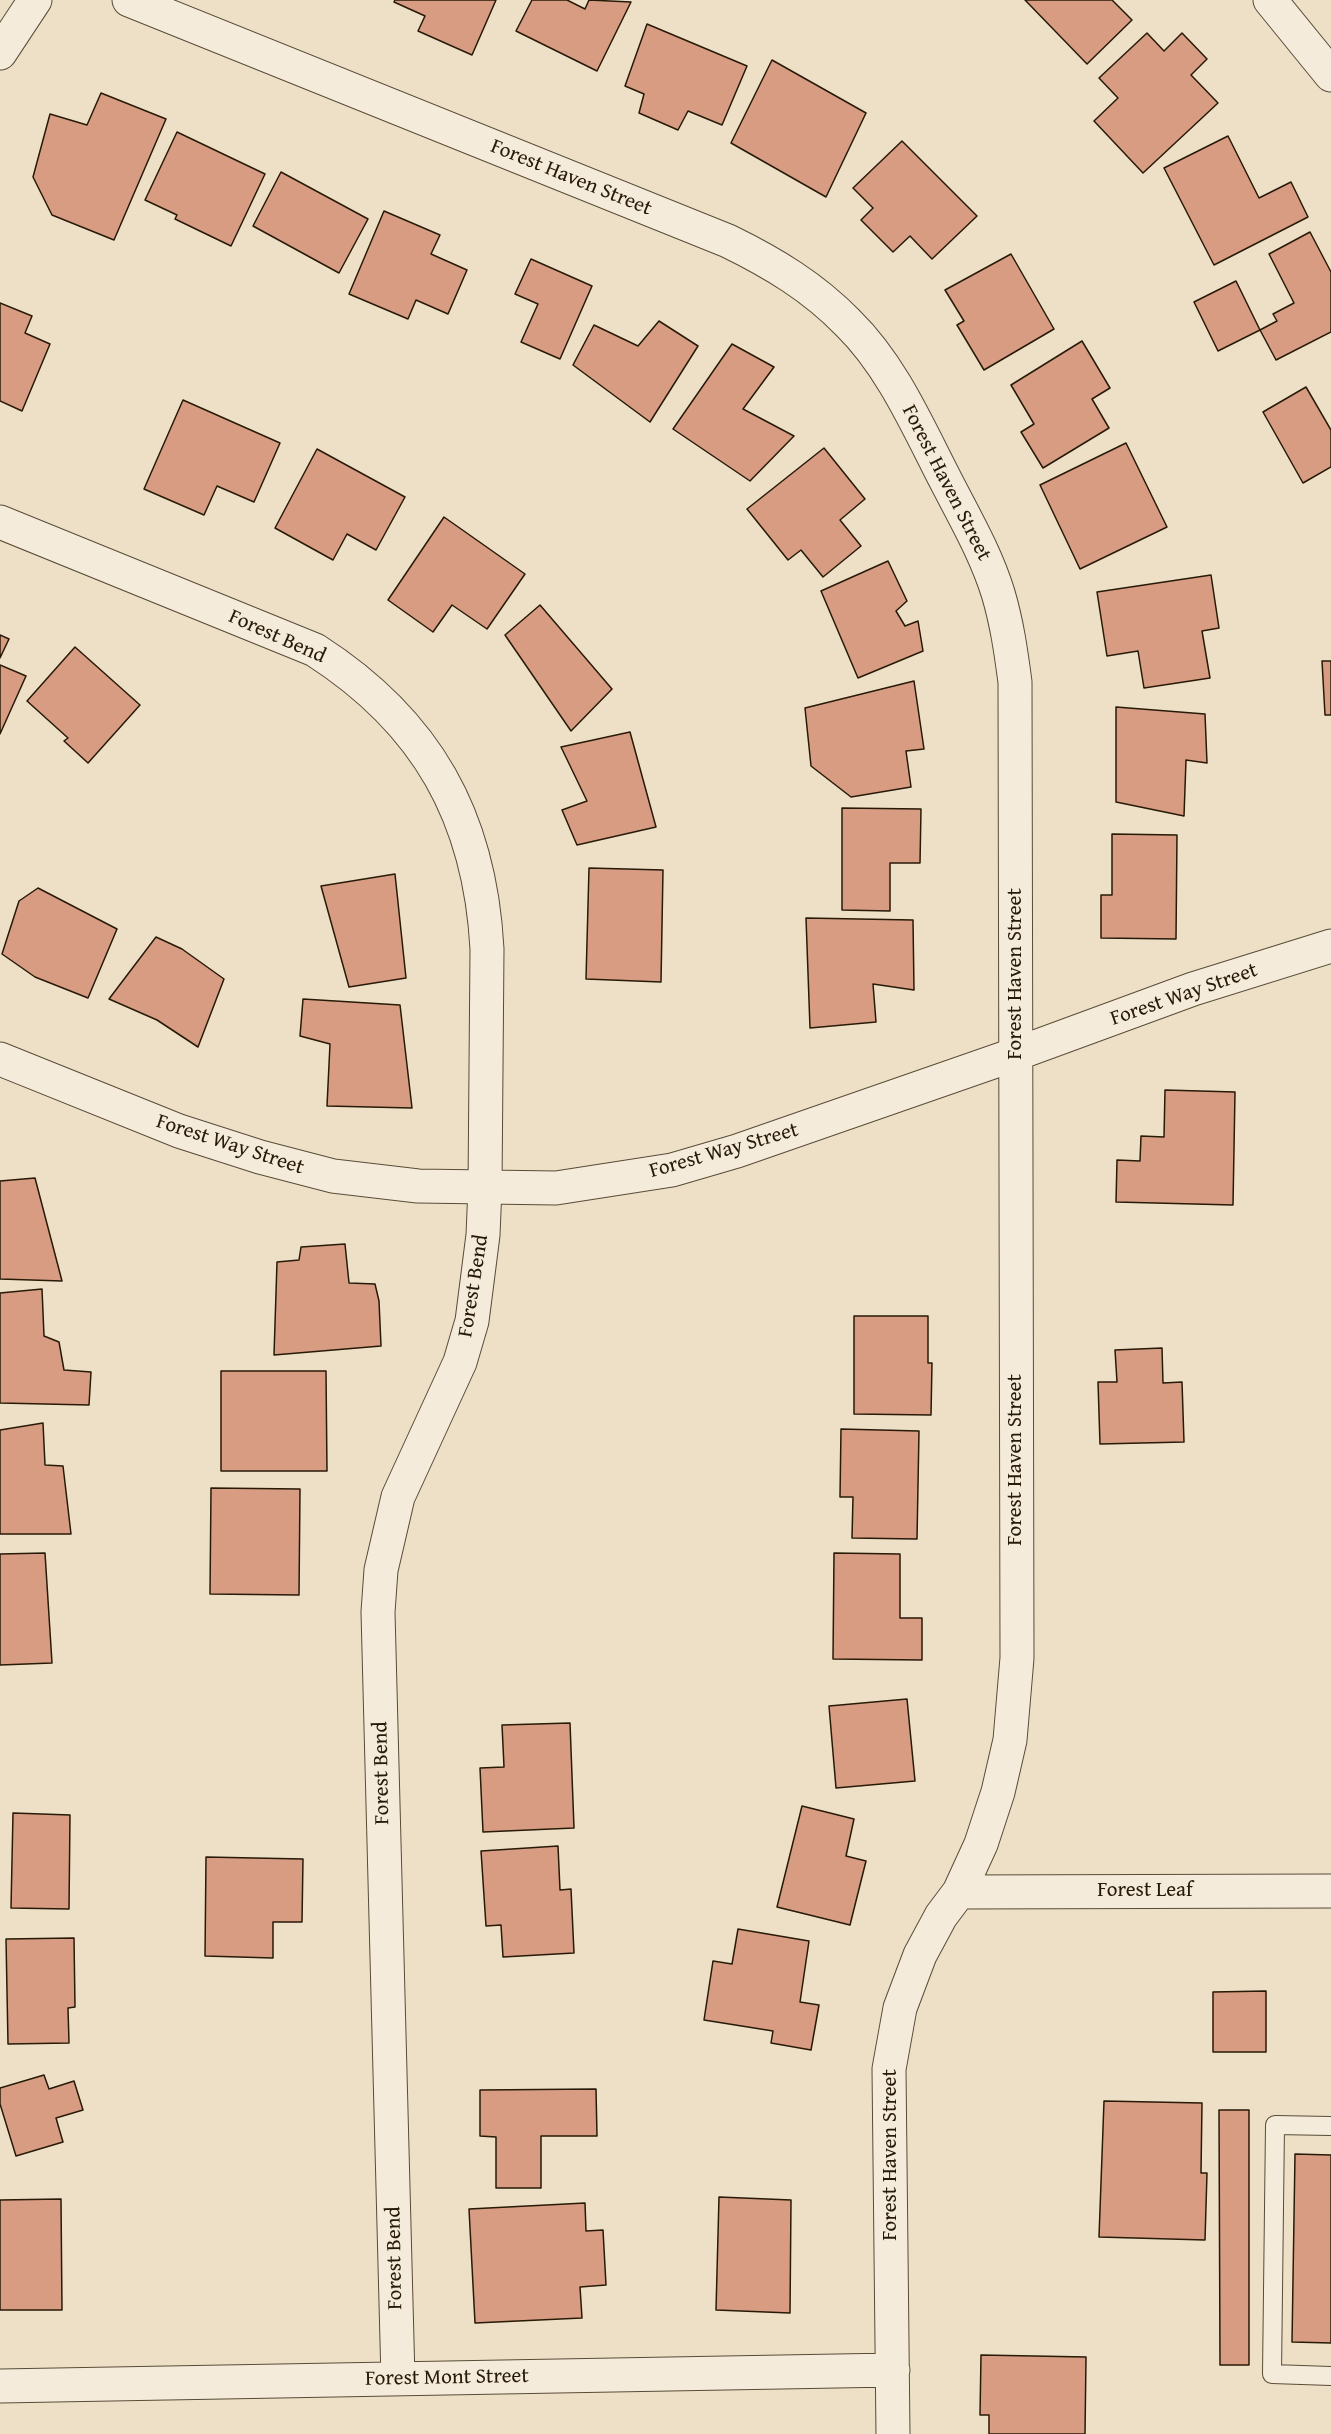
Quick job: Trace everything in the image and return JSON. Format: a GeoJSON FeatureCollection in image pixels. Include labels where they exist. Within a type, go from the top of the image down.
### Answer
{"type":"FeatureCollection","features":[{"type":"Feature","properties":{"kind":"street"},"geometry":{"type":"LineString","coordinates":[[0,53],[35,0]]}},
{"type":"Feature","properties":{"kind":"street","name":"Forest Haven Street"},"geometry":{"type":"LineString","coordinates":[[129,0],[728,241],[793,276],[850,324],[868,345],[907,404],[982,552],[997,591],[1008,631],[1015,682],[1017,1658],[1010,1740],[998,1792],[981,1844],[959,1892],[940,1916],[920,1955],[900,2008],[889,2069],[893,2434]]}},
{"type":"Feature","properties":{"kind":"street"},"geometry":{"type":"LineString","coordinates":[[1270,0],[1331,75]]}},
{"type":"Feature","properties":{"kind":"street","name":"Forest Bend"},"geometry":{"type":"LineString","coordinates":[[0,522],[315,650],[345,670],[373,692],[399,718],[421,747],[441,777],[471,843],[485,914],[487,950],[483,1235],[472,1321],[460,1362],[398,1497],[380,1580],[378,1612],[398,2379]]}},
{"type":"Feature","properties":{"kind":"street","name":"Forest Way Street"},"geometry":{"type":"LineString","coordinates":[[0,1059],[179,1131],[270,1160],[333,1176],[418,1186],[556,1188],[672,1170],[748,1147],[1016,1054],[1193,989],[1331,946]]}},
{"type":"Feature","properties":{"kind":"street","name":"Forest Leaf"},"geometry":{"type":"LineString","coordinates":[[959,1892],[1331,1891]]}},
{"type":"Feature","properties":{"kind":"street","name":"Forest Mont Street"},"geometry":{"type":"LineString","coordinates":[[0,2386],[893,2370]]}},
{"type":"Feature","properties":{"kind":"lane"},"geometry":{"type":"LineString","coordinates":[[1331,2126],[1275,2125],[1272,2362],[1272,2374],[1331,2376]]}},
{"type":"Feature","properties":{"kind":"building"},"geometry":{"type":"Polygon","coordinates":[[[395,0],[496,0],[472,55],[418,31],[425,16],[394,2],[395,0]]]}},
{"type":"Feature","properties":{"kind":"building"},"geometry":{"type":"Polygon","coordinates":[[[532,0],[567,0],[585,9],[589,0],[631,2],[597,71],[516,31],[532,0]]]}},
{"type":"Feature","properties":{"kind":"building"},"geometry":{"type":"Polygon","coordinates":[[[1025,0],[1112,0],[1132,20],[1087,64],[1025,0]]]}},
{"type":"Feature","properties":{"kind":"building"},"geometry":{"type":"Polygon","coordinates":[[[647,24],[747,66],[722,125],[688,111],[678,130],[639,113],[644,94],[625,86],[647,24]]]}},
{"type":"Feature","properties":{"kind":"building"},"geometry":{"type":"Polygon","coordinates":[[[1147,33],[1164,51],[1182,33],[1207,59],[1191,75],[1218,103],[1143,173],[1094,121],[1118,98],[1099,78],[1147,33]]]}},
{"type":"Feature","properties":{"kind":"building"},"geometry":{"type":"Polygon","coordinates":[[[772,60],[866,113],[826,197],[731,143],[772,60]]]}},
{"type":"Feature","properties":{"kind":"building"},"geometry":{"type":"Polygon","coordinates":[[[101,93],[166,119],[114,240],[52,215],[33,177],[50,114],[87,125],[101,93]]]}},
{"type":"Feature","properties":{"kind":"building"},"geometry":{"type":"Polygon","coordinates":[[[177,132],[265,174],[231,246],[175,219],[177,215],[145,200],[177,132]]]}},
{"type":"Feature","properties":{"kind":"building"},"geometry":{"type":"Polygon","coordinates":[[[1228,136],[1259,198],[1291,182],[1308,217],[1214,265],[1164,168],[1228,136]]]}},
{"type":"Feature","properties":{"kind":"building"},"geometry":{"type":"Polygon","coordinates":[[[902,141],[977,216],[932,259],[910,236],[893,252],[861,220],[873,208],[853,188],[902,141]]]}},
{"type":"Feature","properties":{"kind":"building"},"geometry":{"type":"Polygon","coordinates":[[[281,172],[368,219],[339,273],[253,226],[281,172]]]}},
{"type":"Feature","properties":{"kind":"building"},"geometry":{"type":"Polygon","coordinates":[[[384,211],[440,235],[431,254],[467,270],[448,314],[416,300],[408,319],[349,294],[384,211]]]}},
{"type":"Feature","properties":{"kind":"building"},"geometry":{"type":"Polygon","coordinates":[[[1310,232],[1331,272],[1331,332],[1276,360],[1260,330],[1277,321],[1273,314],[1294,303],[1269,254],[1310,232]]]}},
{"type":"Feature","properties":{"kind":"building"},"geometry":{"type":"Polygon","coordinates":[[[1011,254],[1054,329],[984,370],[957,325],[964,321],[945,290],[1011,254]]]}},
{"type":"Feature","properties":{"kind":"building"},"geometry":{"type":"Polygon","coordinates":[[[531,259],[592,286],[560,359],[521,342],[538,304],[515,294],[531,259]]]}},
{"type":"Feature","properties":{"kind":"building"},"geometry":{"type":"Polygon","coordinates":[[[1236,281],[1260,330],[1218,351],[1194,302],[1236,281]]]}},
{"type":"Feature","properties":{"kind":"building"},"geometry":{"type":"Polygon","coordinates":[[[0,303],[32,316],[25,333],[50,344],[22,411],[0,401],[0,303]]]}},
{"type":"Feature","properties":{"kind":"building"},"geometry":{"type":"Polygon","coordinates":[[[659,321],[698,346],[650,422],[573,365],[594,325],[638,346],[659,321]]]}},
{"type":"Feature","properties":{"kind":"building"},"geometry":{"type":"Polygon","coordinates":[[[1082,341],[1110,388],[1092,399],[1109,428],[1043,468],[1021,432],[1034,424],[1011,385],[1082,341]]]}},
{"type":"Feature","properties":{"kind":"building"},"geometry":{"type":"Polygon","coordinates":[[[732,344],[774,367],[743,409],[794,436],[750,481],[673,429],[732,344]]]}},
{"type":"Feature","properties":{"kind":"building"},"geometry":{"type":"Polygon","coordinates":[[[1306,387],[1331,430],[1331,467],[1303,483],[1263,412],[1306,387]]]}},
{"type":"Feature","properties":{"kind":"building"},"geometry":{"type":"Polygon","coordinates":[[[183,400],[280,443],[254,502],[217,486],[204,515],[144,489],[183,400]]]}},
{"type":"Feature","properties":{"kind":"building"},"geometry":{"type":"Polygon","coordinates":[[[1126,443],[1167,527],[1080,569],[1040,485],[1126,443]]]}},
{"type":"Feature","properties":{"kind":"building"},"geometry":{"type":"Polygon","coordinates":[[[824,448],[865,499],[840,520],[861,546],[823,577],[801,550],[788,560],[747,509],[824,448]]]}},
{"type":"Feature","properties":{"kind":"building"},"geometry":{"type":"Polygon","coordinates":[[[317,449],[405,497],[376,550],[347,534],[333,560],[275,528],[317,449]]]}},
{"type":"Feature","properties":{"kind":"building"},"geometry":{"type":"Polygon","coordinates":[[[444,517],[525,574],[487,629],[452,605],[433,632],[388,600],[444,517]]]}},
{"type":"Feature","properties":{"kind":"building"},"geometry":{"type":"Polygon","coordinates":[[[888,561],[907,601],[896,611],[905,626],[918,621],[923,651],[858,678],[821,591],[888,561]]]}},
{"type":"Feature","properties":{"kind":"building"},"geometry":{"type":"Polygon","coordinates":[[[1211,575],[1219,628],[1202,631],[1210,678],[1144,688],[1138,651],[1107,656],[1097,592],[1211,575]]]}},
{"type":"Feature","properties":{"kind":"building"},"geometry":{"type":"Polygon","coordinates":[[[540,605],[612,689],[571,731],[505,635],[540,605]]]}},
{"type":"Feature","properties":{"kind":"building"},"geometry":{"type":"Polygon","coordinates":[[[0,635],[9,639],[0,658],[0,635]]]}},
{"type":"Feature","properties":{"kind":"building"},"geometry":{"type":"Polygon","coordinates":[[[75,647],[140,705],[88,763],[64,741],[68,738],[27,701],[75,647]]]}},
{"type":"Feature","properties":{"kind":"building"},"geometry":{"type":"Polygon","coordinates":[[[1322,661],[1331,661],[1331,715],[1325,715],[1322,661]]]}},
{"type":"Feature","properties":{"kind":"building"},"geometry":{"type":"Polygon","coordinates":[[[0,665],[26,676],[0,734],[0,665]]]}},
{"type":"Feature","properties":{"kind":"building"},"geometry":{"type":"Polygon","coordinates":[[[914,681],[924,749],[906,751],[911,787],[851,797],[811,766],[805,708],[914,681]]]}},
{"type":"Feature","properties":{"kind":"building"},"geometry":{"type":"Polygon","coordinates":[[[1116,707],[1205,714],[1207,763],[1186,760],[1184,816],[1116,802],[1116,707]]]}},
{"type":"Feature","properties":{"kind":"building"},"geometry":{"type":"Polygon","coordinates":[[[630,732],[656,827],[577,845],[562,810],[587,801],[561,747],[630,732]]]}},
{"type":"Feature","properties":{"kind":"building"},"geometry":{"type":"Polygon","coordinates":[[[842,808],[921,809],[920,863],[890,863],[890,911],[842,910],[842,808]]]}},
{"type":"Feature","properties":{"kind":"building"},"geometry":{"type":"Polygon","coordinates":[[[1112,834],[1177,835],[1176,939],[1101,938],[1101,895],[1112,895],[1112,834]]]}},
{"type":"Feature","properties":{"kind":"building"},"geometry":{"type":"Polygon","coordinates":[[[589,868],[663,870],[661,982],[586,979],[589,868]]]}},
{"type":"Feature","properties":{"kind":"building"},"geometry":{"type":"Polygon","coordinates":[[[395,874],[406,978],[349,987],[321,886],[395,874]]]}},
{"type":"Feature","properties":{"kind":"building"},"geometry":{"type":"Polygon","coordinates":[[[38,888],[117,929],[88,998],[35,977],[2,954],[19,901],[38,888]]]}},
{"type":"Feature","properties":{"kind":"building"},"geometry":{"type":"Polygon","coordinates":[[[806,918],[913,920],[914,990],[873,984],[876,1022],[810,1028],[806,918]]]}},
{"type":"Feature","properties":{"kind":"building"},"geometry":{"type":"Polygon","coordinates":[[[156,937],[182,949],[224,979],[198,1047],[157,1020],[109,999],[156,937]]]}},
{"type":"Feature","properties":{"kind":"building"},"geometry":{"type":"Polygon","coordinates":[[[303,999],[400,1005],[412,1108],[327,1106],[330,1044],[300,1036],[303,999]]]}},
{"type":"Feature","properties":{"kind":"building"},"geometry":{"type":"Polygon","coordinates":[[[1165,1090],[1235,1092],[1233,1205],[1116,1202],[1117,1160],[1140,1161],[1141,1136],[1164,1137],[1165,1090]]]}},
{"type":"Feature","properties":{"kind":"building"},"geometry":{"type":"Polygon","coordinates":[[[35,1178],[62,1281],[0,1279],[0,1181],[35,1178]]]}},
{"type":"Feature","properties":{"kind":"building"},"geometry":{"type":"Polygon","coordinates":[[[345,1244],[349,1283],[375,1284],[379,1301],[381,1346],[274,1355],[277,1262],[299,1260],[301,1247],[345,1244]]]}},
{"type":"Feature","properties":{"kind":"building"},"geometry":{"type":"Polygon","coordinates":[[[42,1289],[44,1336],[59,1342],[64,1370],[91,1372],[89,1405],[0,1403],[0,1293],[42,1289]]]}},
{"type":"Feature","properties":{"kind":"building"},"geometry":{"type":"Polygon","coordinates":[[[854,1316],[928,1316],[928,1363],[932,1363],[931,1415],[854,1414],[854,1316]]]}},
{"type":"Feature","properties":{"kind":"building"},"geometry":{"type":"Polygon","coordinates":[[[1162,1348],[1163,1383],[1182,1382],[1184,1442],[1100,1444],[1098,1382],[1117,1382],[1115,1350],[1162,1348]]]}},
{"type":"Feature","properties":{"kind":"building"},"geometry":{"type":"Polygon","coordinates":[[[221,1371],[326,1371],[327,1471],[221,1471],[221,1371]]]}},
{"type":"Feature","properties":{"kind":"building"},"geometry":{"type":"Polygon","coordinates":[[[43,1423],[45,1465],[63,1466],[71,1534],[0,1534],[0,1430],[43,1423]]]}},
{"type":"Feature","properties":{"kind":"building"},"geometry":{"type":"Polygon","coordinates":[[[841,1429],[919,1431],[917,1539],[852,1538],[853,1497],[840,1497],[841,1429]]]}},
{"type":"Feature","properties":{"kind":"building"},"geometry":{"type":"Polygon","coordinates":[[[211,1488],[300,1489],[299,1595],[210,1594],[211,1488]]]}},
{"type":"Feature","properties":{"kind":"building"},"geometry":{"type":"Polygon","coordinates":[[[45,1553],[52,1663],[0,1665],[0,1554],[45,1553]]]}},
{"type":"Feature","properties":{"kind":"building"},"geometry":{"type":"Polygon","coordinates":[[[834,1553],[900,1554],[900,1618],[922,1618],[922,1660],[833,1659],[834,1553]]]}},
{"type":"Feature","properties":{"kind":"building"},"geometry":{"type":"Polygon","coordinates":[[[907,1699],[915,1781],[836,1788],[829,1706],[907,1699]]]}},
{"type":"Feature","properties":{"kind":"building"},"geometry":{"type":"Polygon","coordinates":[[[570,1723],[574,1828],[483,1832],[480,1768],[504,1767],[502,1725],[570,1723]]]}},
{"type":"Feature","properties":{"kind":"building"},"geometry":{"type":"Polygon","coordinates":[[[802,1806],[854,1819],[846,1856],[866,1861],[850,1925],[777,1907],[802,1806]]]}},
{"type":"Feature","properties":{"kind":"building"},"geometry":{"type":"Polygon","coordinates":[[[13,1813],[70,1815],[69,1909],[11,1908],[13,1813]]]}},
{"type":"Feature","properties":{"kind":"building"},"geometry":{"type":"Polygon","coordinates":[[[558,1846],[560,1890],[571,1889],[574,1953],[503,1957],[501,1925],[486,1926],[481,1851],[558,1846]]]}},
{"type":"Feature","properties":{"kind":"building"},"geometry":{"type":"Polygon","coordinates":[[[206,1857],[303,1859],[302,1922],[273,1922],[273,1958],[205,1956],[206,1857]]]}},
{"type":"Feature","properties":{"kind":"building"},"geometry":{"type":"Polygon","coordinates":[[[738,1929],[809,1941],[800,2002],[819,2005],[811,2050],[771,2043],[773,2031],[704,2020],[713,1961],[732,1964],[738,1929]]]}},
{"type":"Feature","properties":{"kind":"building"},"geometry":{"type":"Polygon","coordinates":[[[74,1938],[75,2007],[68,2008],[69,2043],[8,2044],[6,1939],[74,1938]]]}},
{"type":"Feature","properties":{"kind":"building"},"geometry":{"type":"Polygon","coordinates":[[[1266,1991],[1266,2052],[1213,2052],[1213,1992],[1266,1991]]]}},
{"type":"Feature","properties":{"kind":"building"},"geometry":{"type":"Polygon","coordinates":[[[44,2075],[49,2089],[74,2081],[83,2110],[56,2118],[63,2142],[16,2156],[0,2104],[0,2088],[44,2075]]]}},
{"type":"Feature","properties":{"kind":"building"},"geometry":{"type":"Polygon","coordinates":[[[596,2089],[597,2136],[541,2136],[541,2188],[496,2188],[496,2137],[480,2136],[480,2090],[596,2089]]]}},
{"type":"Feature","properties":{"kind":"building"},"geometry":{"type":"Polygon","coordinates":[[[1104,2101],[1202,2103],[1201,2173],[1207,2173],[1205,2240],[1099,2237],[1104,2101]]]}},
{"type":"Feature","properties":{"kind":"building"},"geometry":{"type":"Polygon","coordinates":[[[1219,2110],[1249,2110],[1249,2365],[1220,2365],[1219,2110]]]}},
{"type":"Feature","properties":{"kind":"building"},"geometry":{"type":"Polygon","coordinates":[[[1295,2154],[1331,2155],[1331,2343],[1292,2342],[1295,2154]]]}},
{"type":"Feature","properties":{"kind":"building"},"geometry":{"type":"Polygon","coordinates":[[[719,2197],[791,2200],[790,2313],[716,2310],[719,2197]]]}},
{"type":"Feature","properties":{"kind":"building"},"geometry":{"type":"Polygon","coordinates":[[[61,2199],[62,2310],[0,2310],[0,2200],[61,2199]]]}},
{"type":"Feature","properties":{"kind":"building"},"geometry":{"type":"Polygon","coordinates":[[[585,2203],[586,2231],[603,2230],[606,2285],[580,2287],[582,2318],[475,2323],[469,2209],[585,2203]]]}},
{"type":"Feature","properties":{"kind":"building"},"geometry":{"type":"Polygon","coordinates":[[[981,2355],[1086,2357],[1085,2434],[989,2434],[989,2415],[980,2415],[981,2355]]]}}]}
